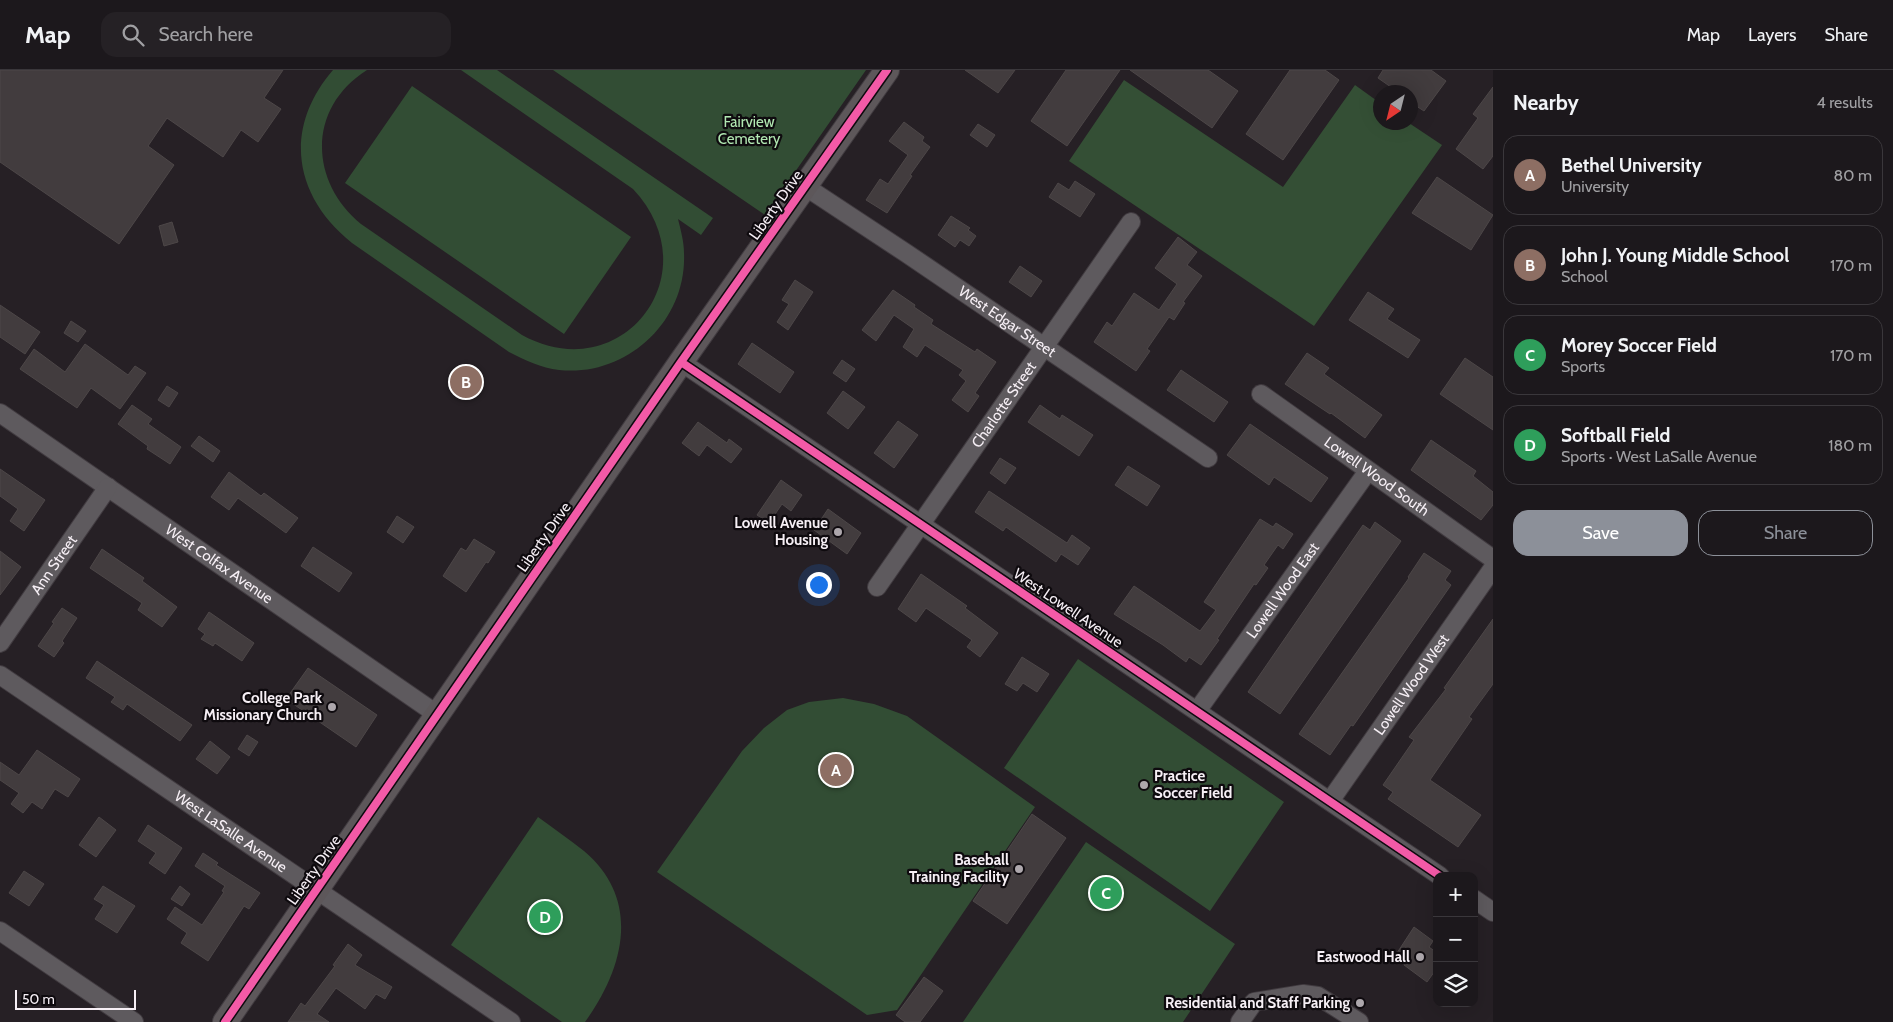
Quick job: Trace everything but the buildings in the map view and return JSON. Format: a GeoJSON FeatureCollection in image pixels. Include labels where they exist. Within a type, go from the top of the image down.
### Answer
{"type":"FeatureCollection","features":[{"type":"Feature","properties":{"kind":"street","name":"Liberty Drive"},"geometry":{"type":"LineString","coordinates":[[225,1022],[681,362],[887,70]]}},
{"type":"Feature","properties":{"kind":"street","name":"West Edgar Street"},"geometry":{"type":"LineString","coordinates":[[806,187],[1208,458]]}},
{"type":"Feature","properties":{"kind":"street","name":"Charlotte Street"},"geometry":{"type":"LineString","coordinates":[[877,587],[1131,222]]}},
{"type":"Feature","properties":{"kind":"street","name":"West Lowell Avenue"},"geometry":{"type":"LineString","coordinates":[[681,362],[1434,872]]}},
{"type":"Feature","properties":{"kind":"street","name":"Lowell Wood South"},"geometry":{"type":"LineString","coordinates":[[1260,394],[1493,559]]}},
{"type":"Feature","properties":{"kind":"street","name":"West Colfax Avenue"},"geometry":{"type":"LineString","coordinates":[[0,413],[438,715]]}},
{"type":"Feature","properties":{"kind":"street","name":"Lowell Wood East"},"geometry":{"type":"LineString","coordinates":[[1198,711],[1368,470]]}},
{"type":"Feature","properties":{"kind":"street","name":"Ann Street"},"geometry":{"type":"LineString","coordinates":[[0,642],[108,486]]}},
{"type":"Feature","properties":{"kind":"street","name":"Lowell Wood West"},"geometry":{"type":"LineString","coordinates":[[1330,801],[1493,568]]}},
{"type":"Feature","properties":{"kind":"street","name":"West LaSalle Avenue"},"geometry":{"type":"LineString","coordinates":[[0,675],[511,1022]]}},
{"type":"Feature","properties":{"kind":"street"},"geometry":{"type":"LineString","coordinates":[[1478,903],[1493,912]]}},
{"type":"Feature","properties":{"kind":"street"},"geometry":{"type":"LineString","coordinates":[[0,931],[134,1022]]}},
{"type":"Feature","properties":{"kind":"street"},"geometry":{"type":"LineString","coordinates":[[1240,1022],[1254,1002],[1303,994],[1318,996],[1358,1022]]}},
{"type":"Feature","properties":{"kind":"green space"},"geometry":{"type":"Polygon","coordinates":[[[333,70],[367,70],[347,86],[333,104],[325,124],[322,145],[324,166],[332,187],[344,207],[361,224],[522,335],[559,348],[593,347],[622,335],[645,314],[659,287],[663,255],[655,222],[633,189],[461,70],[497,70],[713,218],[701,235],[678,219],[684,249],[682,278],[675,301],[664,322],[648,340],[629,354],[608,364],[584,370],[559,370],[546,367],[527,361],[509,352],[352,243],[332,224],[317,204],[307,183],[302,161],[301,138],[307,115],[317,92],[333,70]]]}},
{"type":"Feature","properties":{"kind":"green space","name":"Fairview Cemetery"},"geometry":{"type":"Polygon","coordinates":[[[553,70],[866,70],[765,215],[553,70]]]}},
{"type":"Feature","properties":{"kind":"green space"},"geometry":{"type":"Polygon","coordinates":[[[1124,80],[1283,187],[1355,85],[1373,98],[1373,130],[1418,129],[1442,145],[1314,326],[1069,161],[1124,80]]]}},
{"type":"Feature","properties":{"kind":"green space"},"geometry":{"type":"Polygon","coordinates":[[[412,86],[631,237],[564,334],[345,183],[412,86]]]}},
{"type":"Feature","properties":{"kind":"green space","name":"Practice Soccer Field"},"geometry":{"type":"Polygon","coordinates":[[[1078,659],[1284,802],[1210,911],[1004,768],[1078,659]]]}},
{"type":"Feature","properties":{"kind":"green space"},"geometry":{"type":"Polygon","coordinates":[[[843,698],[874,704],[907,716],[1035,807],[897,1010],[867,1015],[657,872],[742,751],[764,728],[787,710],[809,702],[843,698]]]}},
{"type":"Feature","properties":{"kind":"green space"},"geometry":{"type":"Polygon","coordinates":[[[538,817],[584,851],[602,870],[614,891],[620,912],[621,935],[617,957],[599,1001],[585,1022],[562,1022],[451,945],[538,817]]]}},
{"type":"Feature","properties":{"kind":"green space"},"geometry":{"type":"Polygon","coordinates":[[[1086,842],[1235,944],[1183,1022],[963,1022],[1086,842]]]}},
{"type":"Feature","properties":{"kind":"cycle path"},"geometry":{"type":"LineString","coordinates":[[225,1022],[681,362],[887,70]]}},
{"type":"Feature","properties":{"kind":"cycle path"},"geometry":{"type":"LineString","coordinates":[[681,362],[1434,872]]}},
{"type":"Feature","properties":{"kind":"place","name":"John J. Young Middle School"},"geometry":{"type":"Point","coordinates":[466,382]}},
{"type":"Feature","properties":{"kind":"place","name":"Lowell Avenue Housing"},"geometry":{"type":"Point","coordinates":[838,532]}},
{"type":"Feature","properties":{"kind":"place","name":"College Park Missionary Church"},"geometry":{"type":"Point","coordinates":[332,707]}},
{"type":"Feature","properties":{"kind":"place","name":"Bethel University"},"geometry":{"type":"Point","coordinates":[836,770]}},
{"type":"Feature","properties":{"kind":"place","name":"Practice Soccer Field"},"geometry":{"type":"Point","coordinates":[1144,785]}},
{"type":"Feature","properties":{"kind":"place","name":"Baseball Training Facility"},"geometry":{"type":"Point","coordinates":[1019,869]}},
{"type":"Feature","properties":{"kind":"place","name":"Morey Soccer Field"},"geometry":{"type":"Point","coordinates":[1106,893]}},
{"type":"Feature","properties":{"kind":"place","name":"Softball Field"},"geometry":{"type":"Point","coordinates":[545,917]}},
{"type":"Feature","properties":{"kind":"place","name":"Eastwood Hall"},"geometry":{"type":"Point","coordinates":[1420,957]}},
{"type":"Feature","properties":{"kind":"place","name":"Residential and Staff Parking"},"geometry":{"type":"Point","coordinates":[1360,1003]}}]}
